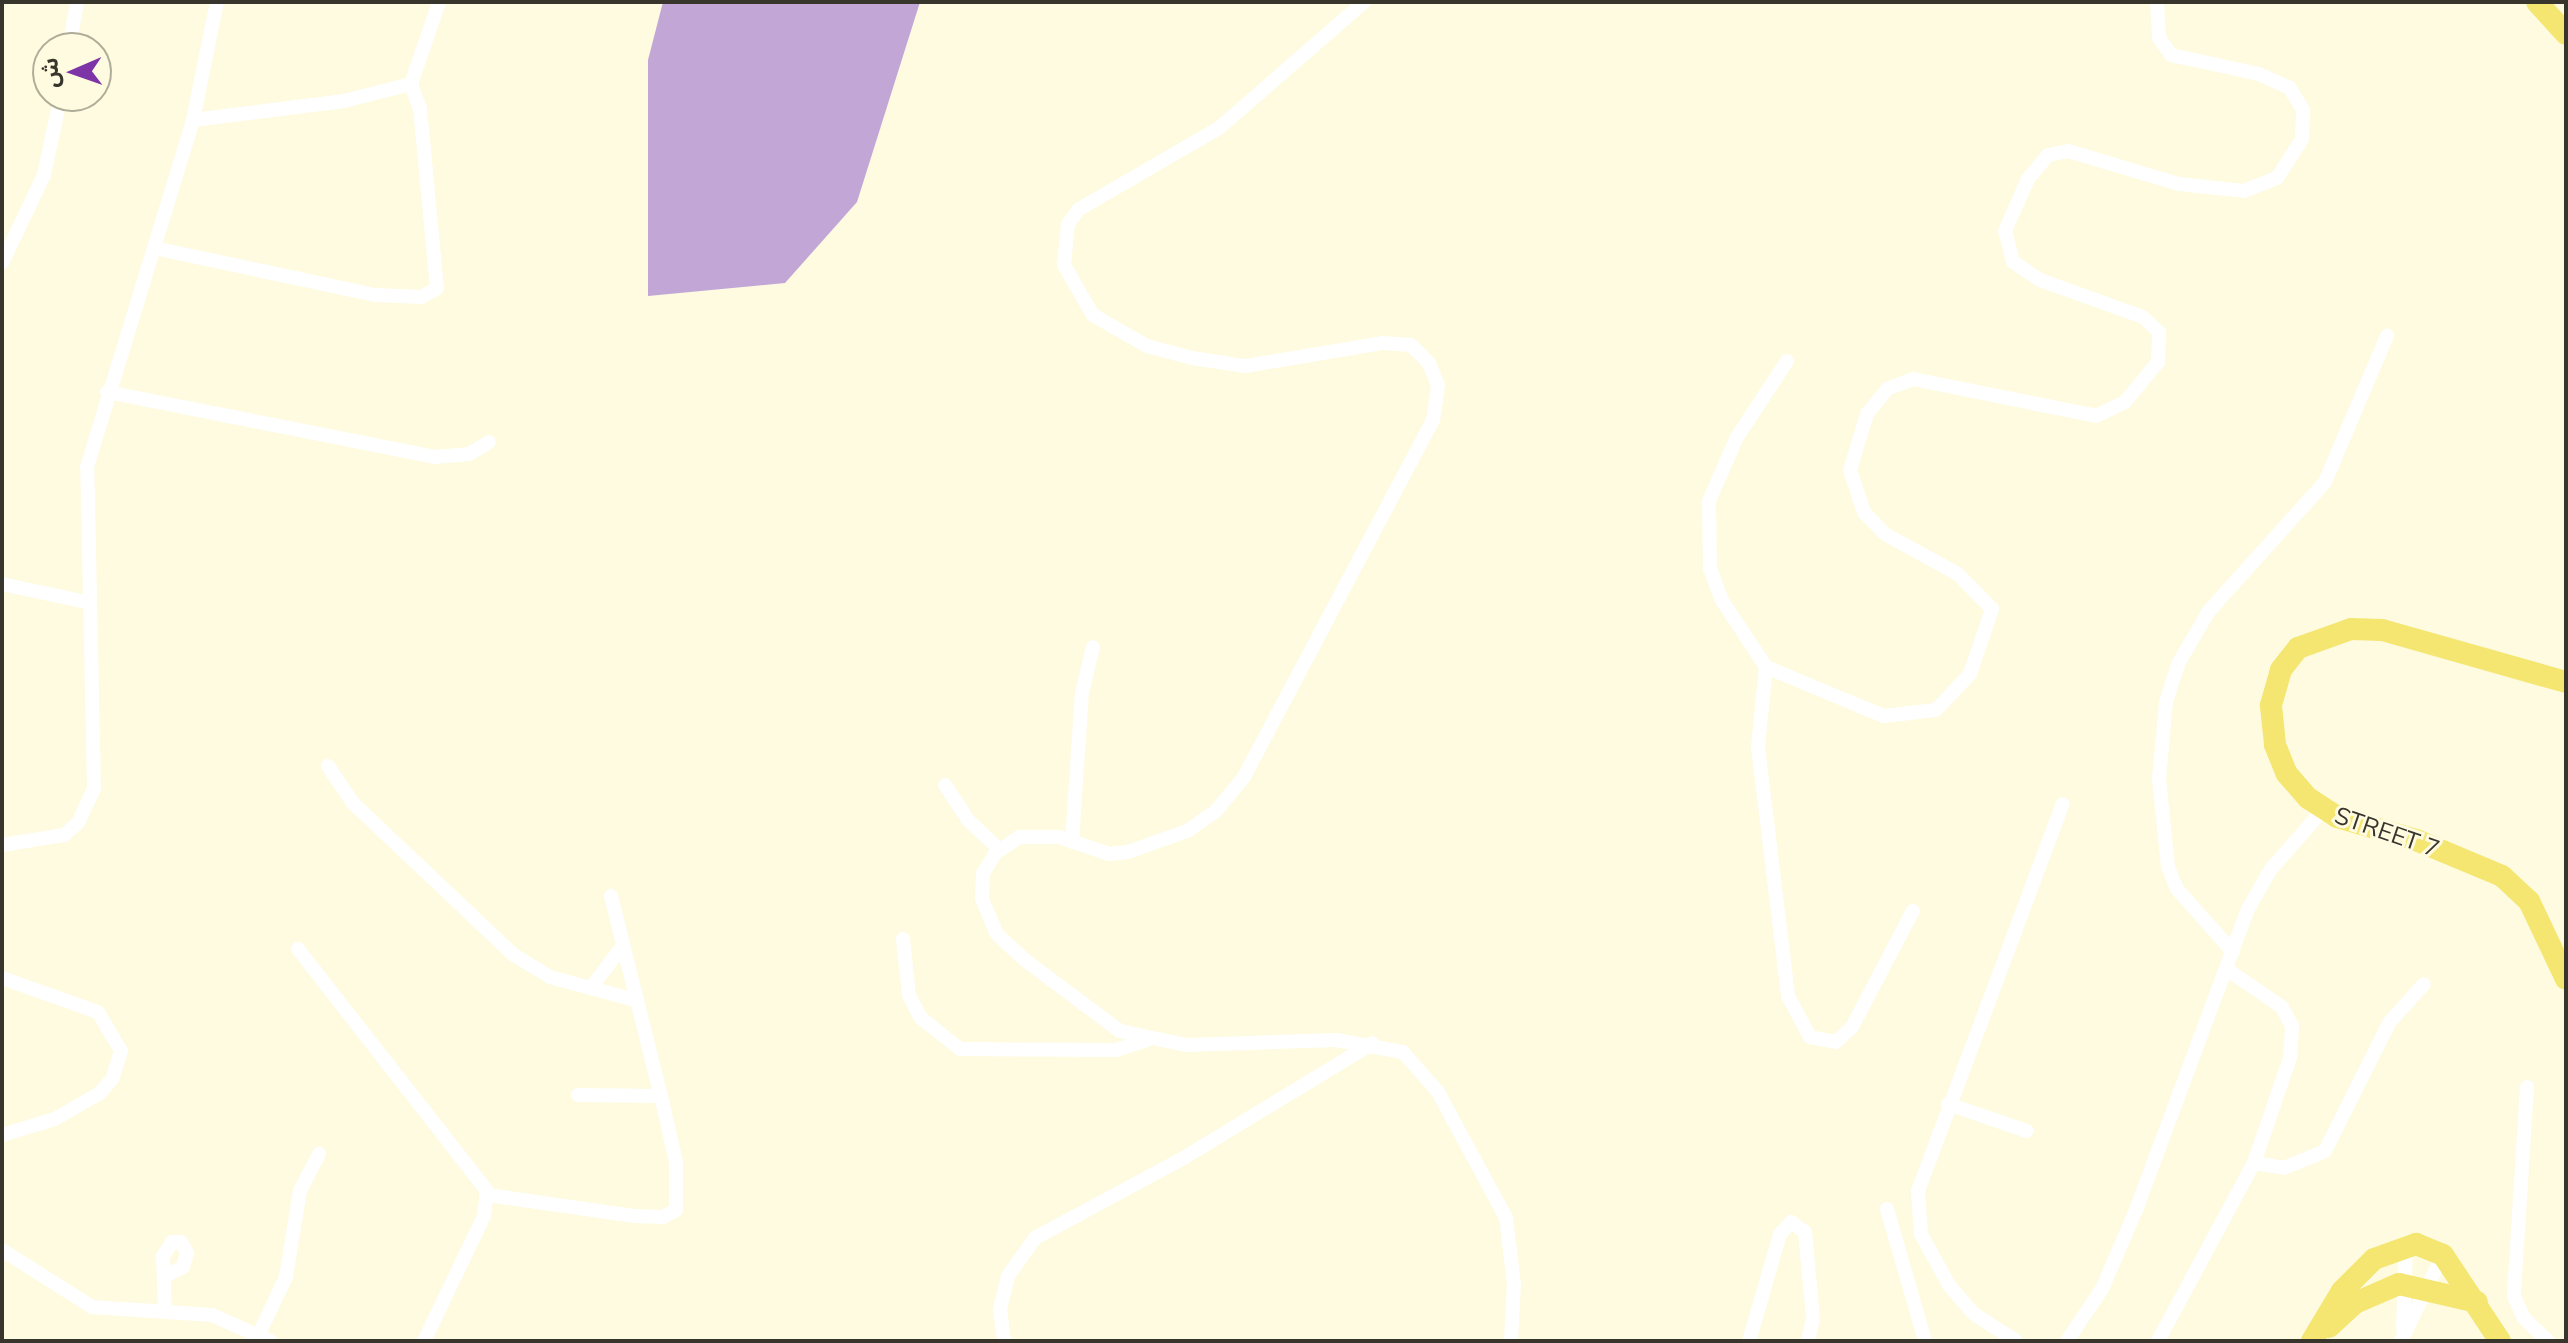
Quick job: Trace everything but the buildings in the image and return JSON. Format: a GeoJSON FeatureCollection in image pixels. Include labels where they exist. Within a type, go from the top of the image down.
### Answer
{"type":"FeatureCollection","features":[{"type":"Feature","properties":{"kind":"main road"},"geometry":{"type":"LineString","coordinates":[[2542,3],[2566,34]]}},
{"type":"Feature","properties":{"kind":"main road","name":"STREET 7"},"geometry":{"type":"LineString","coordinates":[[2566,682],[2382,630],[2322,635],[2298,648],[2281,670],[2271,706],[2275,745],[2287,774],[2323,810],[2502,876],[2529,901],[2566,979]]}},
{"type":"Feature","properties":{"kind":"main road"},"geometry":{"type":"LineString","coordinates":[[2313,1341],[2342,1291],[2374,1259],[2406,1247],[2431,1247],[2443,1255],[2477,1302],[2494,1338]]}},
{"type":"Feature","properties":{"kind":"main road"},"geometry":{"type":"LineString","coordinates":[[2313,1341],[2355,1303],[2379,1290],[2417,1287],[2477,1302]]}},
{"type":"Feature","properties":{"kind":"street"},"geometry":{"type":"LineString","coordinates":[[72,32],[77,2]]}},
{"type":"Feature","properties":{"kind":"street"},"geometry":{"type":"LineString","coordinates":[[2,845],[64,835],[88,806],[97,735],[86,602],[83,502],[107,392],[193,120],[217,2]]}},
{"type":"Feature","properties":{"kind":"street"},"geometry":{"type":"LineString","coordinates":[[154,248],[375,295],[431,293],[439,272],[419,99],[411,84],[439,2]]}},
{"type":"Feature","properties":{"kind":"street"},"geometry":{"type":"LineString","coordinates":[[1148,1040],[1089,1011],[997,934],[982,899],[983,873],[1000,850],[1033,833],[1109,854],[1145,848],[1201,823],[1229,797],[1433,420],[1438,394],[1429,363],[1401,343],[1245,366],[1147,346],[1080,302],[1064,265],[1068,224],[1091,201],[1219,128],[1364,2]]}},
{"type":"Feature","properties":{"kind":"street"},"geometry":{"type":"LineString","coordinates":[[1787,361],[1731,447],[1707,515],[1715,584],[1745,643],[1766,667],[1884,716],[1909,718],[1945,706],[1980,653],[1992,615],[1979,592],[1885,534],[1856,498],[1854,445],[1887,389],[1904,380],[1927,379],[2096,416],[2125,402],[2158,362],[2159,332],[2143,317],[2040,280],[2013,262],[2005,231],[2008,214],[2041,161],[2068,151],[2151,177],[2244,191],[2277,178],[2295,154],[2304,124],[2295,93],[2259,74],[2171,55],[2159,38],[2157,2]]}},
{"type":"Feature","properties":{"kind":"street"},"geometry":{"type":"LineString","coordinates":[[193,120],[344,101],[411,84]]}},
{"type":"Feature","properties":{"kind":"street"},"geometry":{"type":"LineString","coordinates":[[2,263],[44,175],[58,112]]}},
{"type":"Feature","properties":{"kind":"street"},"geometry":{"type":"LineString","coordinates":[[2233,952],[2177,889],[2168,867],[2159,779],[2166,702],[2178,664],[2209,611],[2325,482],[2387,336]]}},
{"type":"Feature","properties":{"kind":"street"},"geometry":{"type":"LineString","coordinates":[[107,392],[435,457],[469,454],[489,442]]}},
{"type":"Feature","properties":{"kind":"street"},"geometry":{"type":"LineString","coordinates":[[2,584],[86,602]]}},
{"type":"Feature","properties":{"kind":"street"},"geometry":{"type":"LineString","coordinates":[[1072,842],[1082,693],[1093,647]]}},
{"type":"Feature","properties":{"kind":"street"},"geometry":{"type":"LineString","coordinates":[[1766,667],[1758,747],[1788,996],[1810,1037],[1836,1042],[1852,1027],[1913,911]]}},
{"type":"Feature","properties":{"kind":"street"},"geometry":{"type":"LineString","coordinates":[[328,766],[353,803],[514,955],[550,977],[593,985],[635,1000]]}},
{"type":"Feature","properties":{"kind":"street"},"geometry":{"type":"LineString","coordinates":[[945,785],[969,821],[1000,850]]}},
{"type":"Feature","properties":{"kind":"street"},"geometry":{"type":"LineString","coordinates":[[2016,1341],[1962,1303],[1921,1234],[1918,1191],[1948,1104],[2063,804]]}},
{"type":"Feature","properties":{"kind":"street"},"geometry":{"type":"LineString","coordinates":[[2067,1341],[2102,1289],[2136,1210],[2226,969],[2271,869],[2323,810]]}},
{"type":"Feature","properties":{"kind":"street"},"geometry":{"type":"LineString","coordinates":[[488,1195],[634,1216],[671,1214],[680,1200],[661,1096],[611,896]]}},
{"type":"Feature","properties":{"kind":"street"},"geometry":{"type":"LineString","coordinates":[[903,939],[909,995],[920,1017],[960,1049],[1116,1050],[1148,1040],[1374,1043],[1403,1052],[1438,1092],[1506,1218],[1514,1284],[1511,1341]]}},
{"type":"Feature","properties":{"kind":"street"},"geometry":{"type":"LineString","coordinates":[[593,985],[622,947]]}},
{"type":"Feature","properties":{"kind":"street"},"geometry":{"type":"LineString","coordinates":[[298,949],[444,1128],[488,1195],[484,1216],[424,1341]]}},
{"type":"Feature","properties":{"kind":"street"},"geometry":{"type":"LineString","coordinates":[[2158,1341],[2254,1163],[2277,1105],[2292,1026],[2282,1007],[2226,969]]}},
{"type":"Feature","properties":{"kind":"street"},"geometry":{"type":"LineString","coordinates":[[2,978],[98,1012],[121,1051],[100,1093],[55,1119],[2,1135]]}},
{"type":"Feature","properties":{"kind":"street"},"geometry":{"type":"LineString","coordinates":[[2254,1163],[2284,1168],[2325,1151],[2389,1023],[2424,984]]}},
{"type":"Feature","properties":{"kind":"street"},"geometry":{"type":"LineString","coordinates":[[1004,1341],[1000,1309],[1008,1276],[1035,1238],[1182,1159],[1374,1043]]}},
{"type":"Feature","properties":{"kind":"street"},"geometry":{"type":"LineString","coordinates":[[2527,1087],[2514,1296],[2524,1318],[2548,1341]]}},
{"type":"Feature","properties":{"kind":"street"},"geometry":{"type":"LineString","coordinates":[[578,1095],[661,1096]]}},
{"type":"Feature","properties":{"kind":"street"},"geometry":{"type":"LineString","coordinates":[[1948,1104],[2027,1131]]}},
{"type":"Feature","properties":{"kind":"street"},"geometry":{"type":"LineString","coordinates":[[2,1250],[92,1307],[212,1315],[265,1338],[286,1277],[300,1191],[319,1154]]}},
{"type":"Feature","properties":{"kind":"street"},"geometry":{"type":"LineString","coordinates":[[1887,1209],[1925,1341]]}},
{"type":"Feature","properties":{"kind":"street"},"geometry":{"type":"LineString","coordinates":[[1749,1341],[1780,1234],[1791,1222],[1805,1232],[1813,1319],[1808,1341]]}},
{"type":"Feature","properties":{"kind":"street"},"geometry":{"type":"LineString","coordinates":[[2402,1338],[2417,1287],[2406,1247]]}},
{"type":"Feature","properties":{"kind":"street"},"geometry":{"type":"LineString","coordinates":[[2402,1338],[2417,1287],[2443,1255]]}},
{"type":"Feature","properties":{"kind":"street"},"geometry":{"type":"LineString","coordinates":[[165,1276],[165,1311]]}},
{"type":"Feature","properties":{"kind":"shaded area"},"geometry":{"type":"Polygon","coordinates":[[[663,2],[920,2],[857,202],[785,283],[648,296],[648,60],[663,2]]]}}]}
